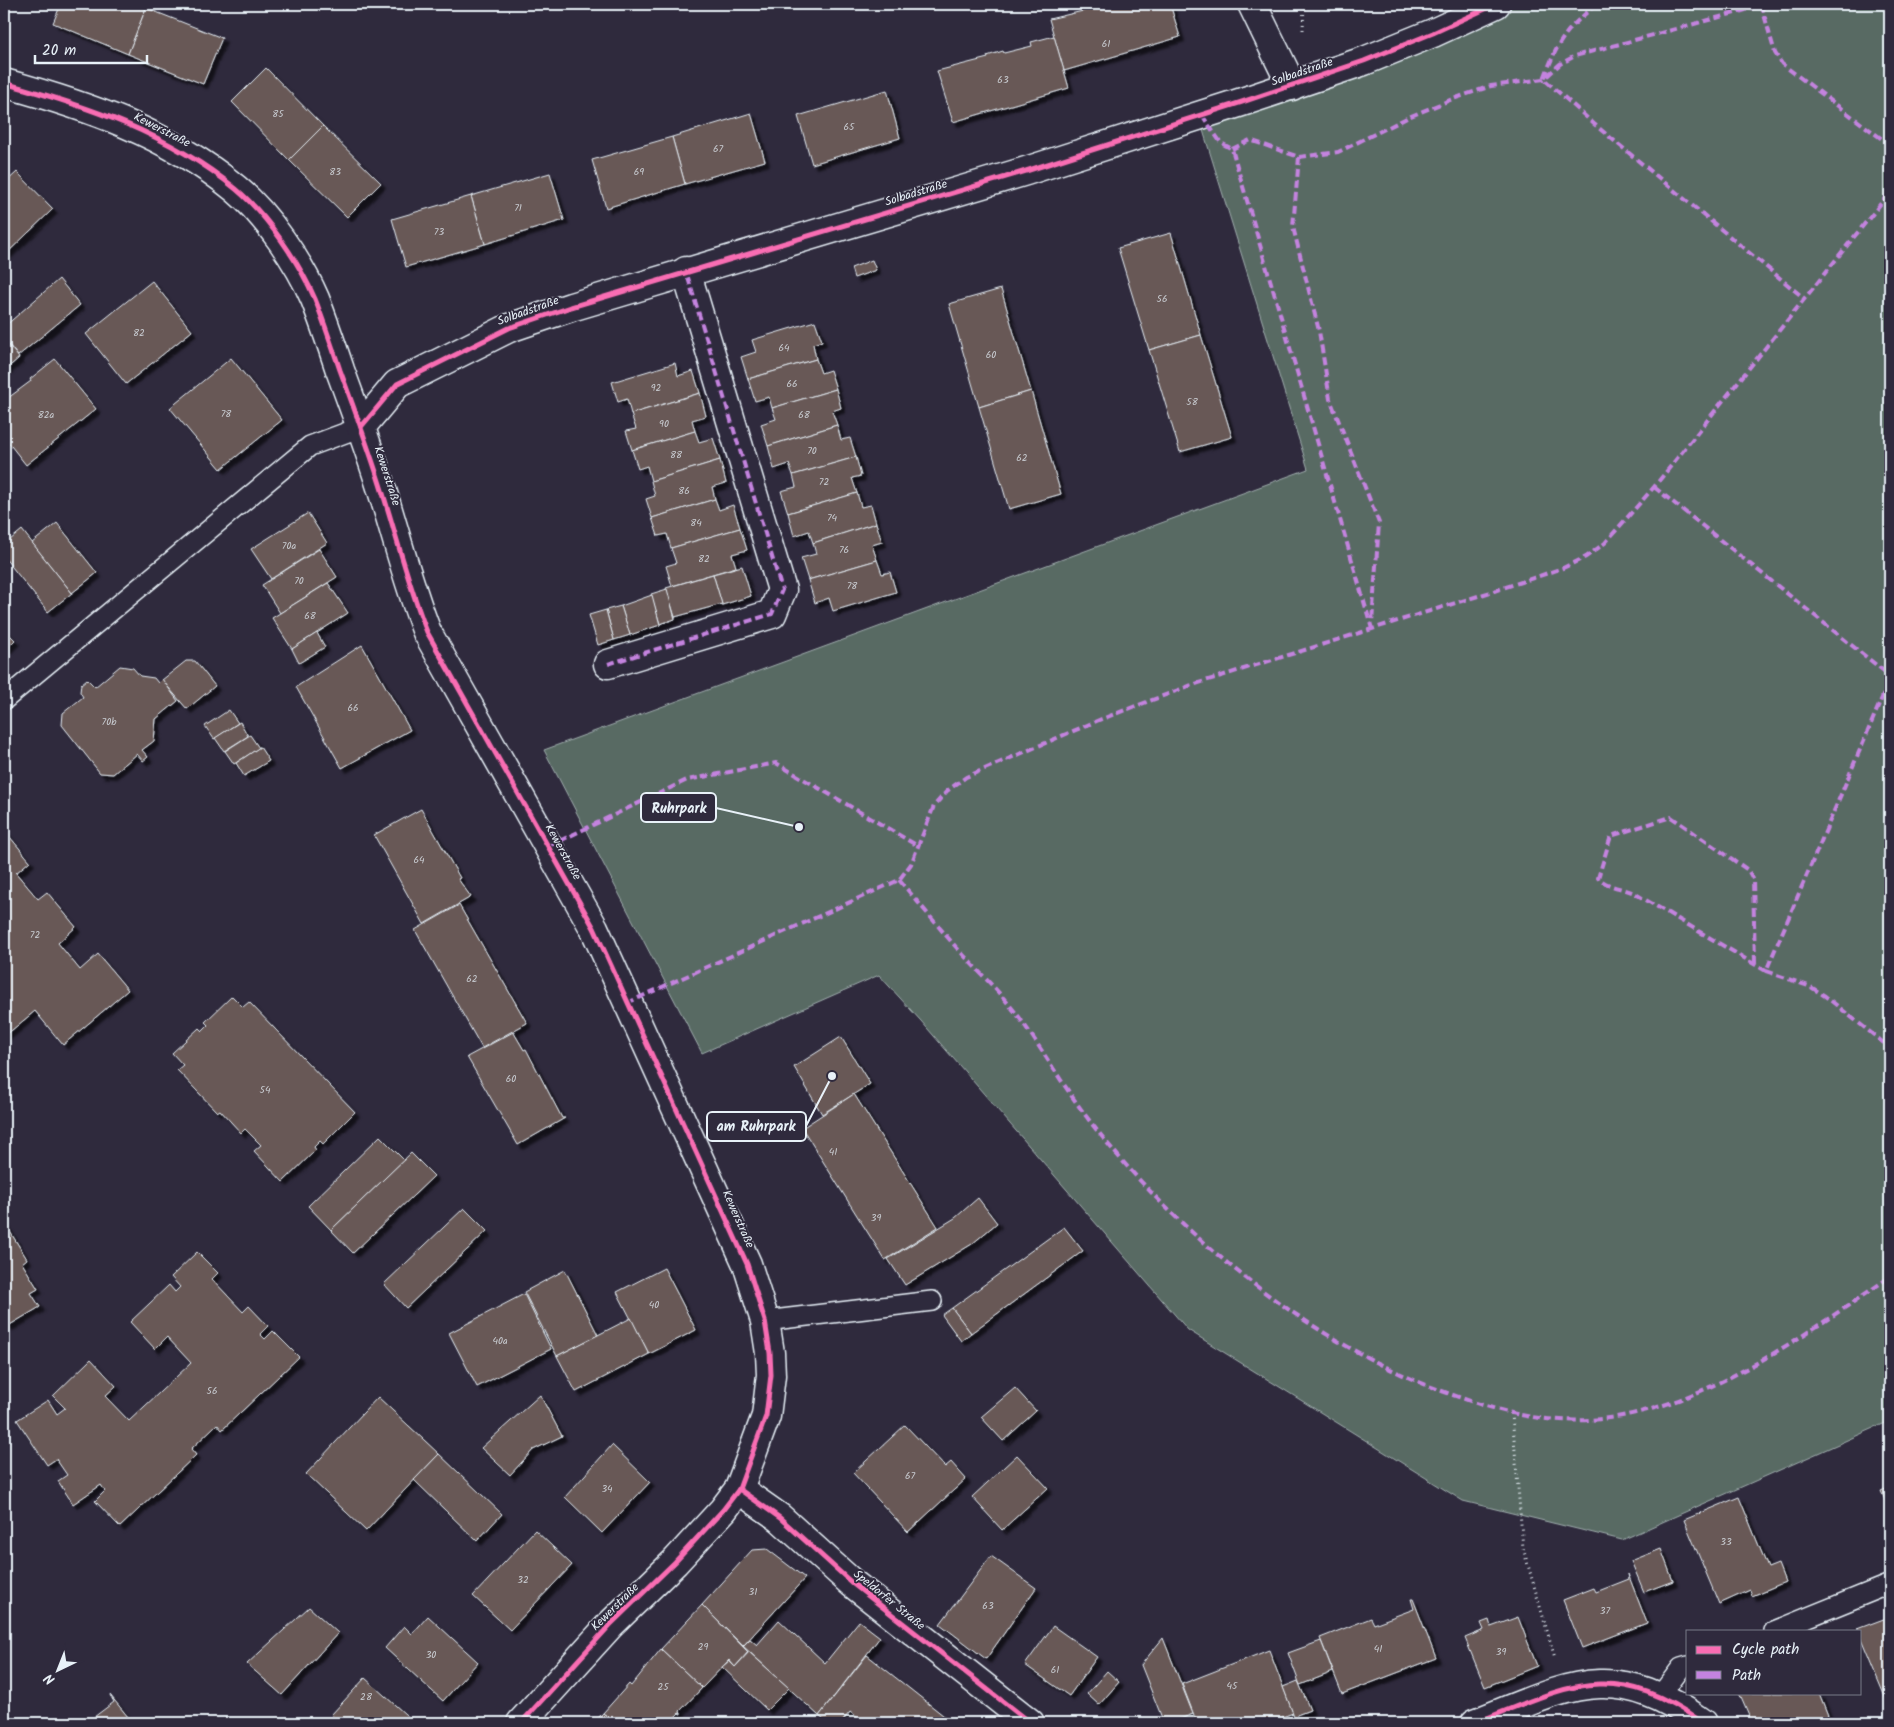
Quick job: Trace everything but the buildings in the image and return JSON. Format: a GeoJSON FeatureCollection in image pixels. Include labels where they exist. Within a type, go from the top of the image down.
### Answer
{"type":"FeatureCollection","features":[{"type":"Feature","properties":{"kind":"street"},"geometry":{"type":"LineString","coordinates":[[1252,4],[1292,86]]}},
{"type":"Feature","properties":{"kind":"street","name":"Solbadstraße"},"geometry":{"type":"LineString","coordinates":[[361,427],[397,384],[467,347],[509,328],[686,271],[1026,171],[1292,86],[1364,61],[1433,33],[1496,4]]}},
{"type":"Feature","properties":{"kind":"street","name":"Kewerstraße"},"geometry":{"type":"LineString","coordinates":[[5,85],[103,114],[143,129],[188,155],[237,190],[280,240],[314,298],[361,427],[411,592],[427,632],[594,928],[747,1264],[765,1321],[771,1375],[769,1398],[760,1435],[739,1489],[717,1517],[610,1624],[521,1723]]}},
{"type":"Feature","properties":{"kind":"street"},"geometry":{"type":"LineString","coordinates":[[608,664],[772,614],[782,590],[686,271]]}},
{"type":"Feature","properties":{"kind":"street","name":"Speldorfer Straße"},"geometry":{"type":"LineString","coordinates":[[739,1489],[780,1518],[852,1583],[1030,1723]]}},
{"type":"Feature","properties":{"kind":"street"},"geometry":{"type":"LineString","coordinates":[[1475,1723],[1568,1688],[1590,1684],[1627,1685],[1660,1696],[1703,1723]]}},
{"type":"Feature","properties":{"kind":"lane"},"geometry":{"type":"LineString","coordinates":[[4,700],[310,446],[361,427]]}},
{"type":"Feature","properties":{"kind":"lane"},"geometry":{"type":"LineString","coordinates":[[765,1321],[932,1300]]}},
{"type":"Feature","properties":{"kind":"lane"},"geometry":{"type":"LineString","coordinates":[[1776,1630],[1890,1584]]}},
{"type":"Feature","properties":{"kind":"lane"},"geometry":{"type":"LineString","coordinates":[[1660,1696],[1681,1668],[1686,1667]]}},
{"type":"Feature","properties":{"kind":"path"},"geometry":{"type":"LineString","coordinates":[[1512,1414],[1523,1548],[1553,1654],[1568,1688]]}},
{"type":"Feature","properties":{"kind":"green space"},"geometry":{"type":"Polygon","coordinates":[[[1518,4],[1890,4],[1890,1421],[1622,1540],[1463,1501],[1188,1330],[879,975],[702,1053],[544,750],[1308,469],[1202,127],[1439,40],[1518,4]]]}},
{"type":"Feature","properties":{"kind":"marked path"},"geometry":{"type":"LineString","coordinates":[[1597,4],[1577,21],[1558,45],[1544,79],[1594,124],[1805,299]]}},
{"type":"Feature","properties":{"kind":"marked path"},"geometry":{"type":"LineString","coordinates":[[1761,4],[1775,53],[1782,64],[1890,145]]}},
{"type":"Feature","properties":{"kind":"marked path"},"geometry":{"type":"LineString","coordinates":[[1232,149],[1250,140],[1299,157],[1338,152],[1411,116],[1450,100],[1491,86],[1544,79],[1560,64],[1575,56],[1761,6]]}},
{"type":"Feature","properties":{"kind":"marked path"},"geometry":{"type":"LineString","coordinates":[[1202,115],[1221,143],[1232,149],[1372,629]]}},
{"type":"Feature","properties":{"kind":"marked path"},"geometry":{"type":"LineString","coordinates":[[1299,157],[1293,227],[1319,331],[1330,399],[1379,523],[1372,623]]}},
{"type":"Feature","properties":{"kind":"marked path"},"geometry":{"type":"LineString","coordinates":[[627,1003],[899,880],[911,864],[934,806],[947,791],[966,777],[1099,720],[1189,686],[1494,591],[1563,568],[1586,557],[1605,543],[1654,487],[1890,192]]}},
{"type":"Feature","properties":{"kind":"marked path"},"geometry":{"type":"LineString","coordinates":[[608,664],[772,614],[782,590],[686,271]]}},
{"type":"Feature","properties":{"kind":"marked path"},"geometry":{"type":"LineString","coordinates":[[1654,487],[1890,676]]}},
{"type":"Feature","properties":{"kind":"marked path"},"geometry":{"type":"LineString","coordinates":[[1755,963],[1753,879],[1748,870],[1671,817],[1611,836],[1598,878],[1611,886],[1634,893],[1766,971],[1890,679]]}},
{"type":"Feature","properties":{"kind":"marked path"},"geometry":{"type":"LineString","coordinates":[[549,846],[687,780],[776,763],[918,846]]}},
{"type":"Feature","properties":{"kind":"marked path"},"geometry":{"type":"LineString","coordinates":[[899,880],[956,947],[1012,1008],[1089,1120],[1123,1162],[1203,1242],[1248,1280],[1295,1314],[1343,1344],[1392,1370],[1442,1391],[1481,1405],[1539,1418],[1559,1420],[1601,1419],[1640,1412],[1678,1400],[1716,1384],[1753,1365],[1824,1322],[1890,1277]]}},
{"type":"Feature","properties":{"kind":"marked path"},"geometry":{"type":"LineString","coordinates":[[1766,971],[1811,987],[1890,1048]]}},
{"type":"Feature","properties":{"kind":"cycle path"},"geometry":{"type":"LineString","coordinates":[[361,427],[397,384],[509,328],[571,307],[1026,171],[1242,102],[1364,61],[1433,33],[1496,4]]}},
{"type":"Feature","properties":{"kind":"cycle path"},"geometry":{"type":"LineString","coordinates":[[4,83],[96,112],[155,137],[183,152],[210,169],[248,200],[270,225],[291,255],[315,299],[325,325],[361,427],[427,632],[594,928],[747,1264],[765,1321],[771,1375],[766,1416],[739,1489],[723,1510],[675,1562],[610,1625],[521,1723]]}},
{"type":"Feature","properties":{"kind":"cycle path"},"geometry":{"type":"LineString","coordinates":[[739,1489],[780,1518],[852,1583],[1030,1723]]}},
{"type":"Feature","properties":{"kind":"cycle path"},"geometry":{"type":"LineString","coordinates":[[1475,1723],[1537,1698],[1590,1685],[1616,1685],[1642,1690],[1671,1703],[1703,1723]]}},
{"type":"Feature","properties":{"kind":"place","name":"Ruhrpark"},"geometry":{"type":"Point","coordinates":[799,827]}},
{"type":"Feature","properties":{"kind":"place","name":"am Ruhrpark"},"geometry":{"type":"Point","coordinates":[832,1076]}}]}
